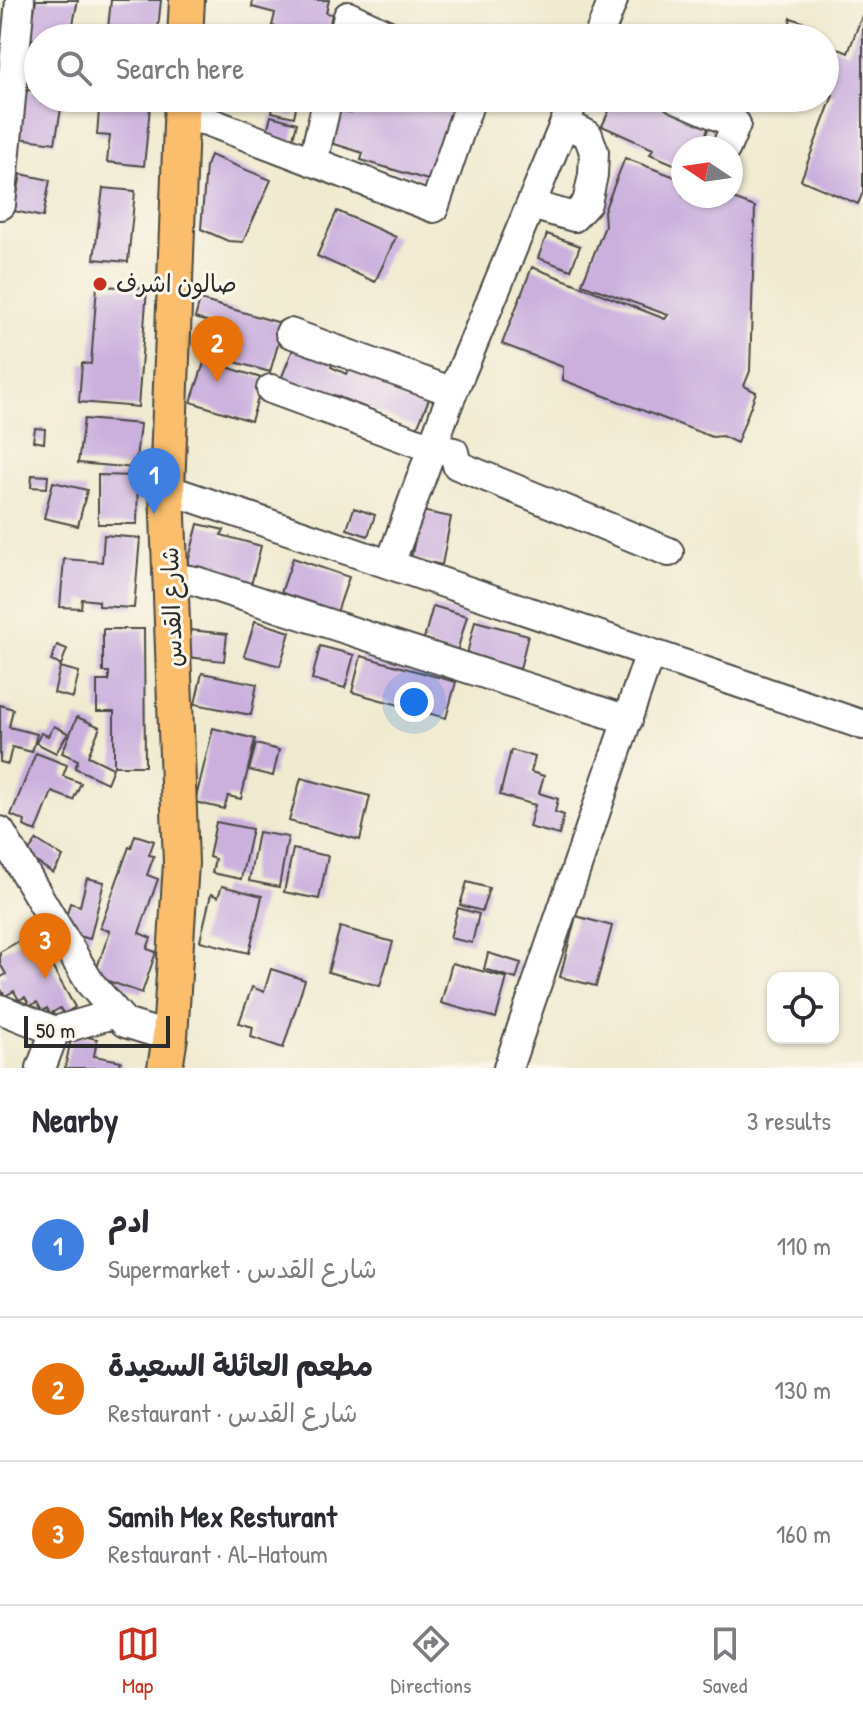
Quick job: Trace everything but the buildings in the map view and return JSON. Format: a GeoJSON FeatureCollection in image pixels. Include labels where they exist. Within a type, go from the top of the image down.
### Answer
{"type":"FeatureCollection","features":[{"type":"Feature","properties":{"kind":"main road"},"geometry":{"type":"LineString","coordinates":[[186,24],[187,0]]}},
{"type":"Feature","properties":{"kind":"main road","name":"شارع القدس"},"geometry":{"type":"LineString","coordinates":[[168,1052],[181,863],[167,489],[182,112]]}},
{"type":"Feature","properties":{"kind":"street"},"geometry":{"type":"LineString","coordinates":[[1,205],[20,0]]}},
{"type":"Feature","properties":{"kind":"street"},"geometry":{"type":"LineString","coordinates":[[604,24],[613,0]]}},
{"type":"Feature","properties":{"kind":"street"},"geometry":{"type":"LineString","coordinates":[[346,24],[348,16],[365,24]]}},
{"type":"Feature","properties":{"kind":"street"},"geometry":{"type":"LineString","coordinates":[[191,112],[207,121],[434,208],[466,112]]}},
{"type":"Feature","properties":{"kind":"street"},"geometry":{"type":"LineString","coordinates":[[313,162],[325,112]]}},
{"type":"Feature","properties":{"kind":"street"},"geometry":{"type":"LineString","coordinates":[[390,564],[453,392],[570,112]]}},
{"type":"Feature","properties":{"kind":"street"},"geometry":{"type":"LineString","coordinates":[[531,205],[574,217],[587,203],[594,152],[588,135],[571,112]]}},
{"type":"Feature","properties":{"kind":"street"},"geometry":{"type":"LineString","coordinates":[[708,112],[736,124],[731,136]]}},
{"type":"Feature","properties":{"kind":"street"},"geometry":{"type":"LineString","coordinates":[[290,333],[453,392]]}},
{"type":"Feature","properties":{"kind":"street"},"geometry":{"type":"LineString","coordinates":[[271,389],[432,448],[454,452],[457,465],[669,552]]}},
{"type":"Feature","properties":{"kind":"street"},"geometry":{"type":"LineString","coordinates":[[167,489],[863,725]]}},
{"type":"Feature","properties":{"kind":"street"},"geometry":{"type":"LineString","coordinates":[[171,577],[196,581],[628,720]]}},
{"type":"Feature","properties":{"kind":"street"},"geometry":{"type":"LineString","coordinates":[[508,1068],[650,653]]}},
{"type":"Feature","properties":{"kind":"street"},"geometry":{"type":"LineString","coordinates":[[1,835],[90,983],[125,1023],[168,1052]]}},
{"type":"Feature","properties":{"kind":"street"},"geometry":{"type":"LineString","coordinates":[[0,1009],[55,1031],[116,1013]]}},
{"type":"Feature","properties":{"kind":"street"},"geometry":{"type":"LineString","coordinates":[[41,1068],[55,1031]]}},
{"type":"Feature","properties":{"kind":"place","name":"صالون اشرف"},"geometry":{"type":"Point","coordinates":[100,284]}},
{"type":"Feature","properties":{"kind":"place","name":"مطعم العائلة السعيدة"},"geometry":{"type":"Point","coordinates":[217,382]}},
{"type":"Feature","properties":{"kind":"place","name":"ادم"},"geometry":{"type":"Point","coordinates":[154,514]}},
{"type":"Feature","properties":{"kind":"place","name":"Samih Mex Resturant"},"geometry":{"type":"Point","coordinates":[45,979]}}]}
